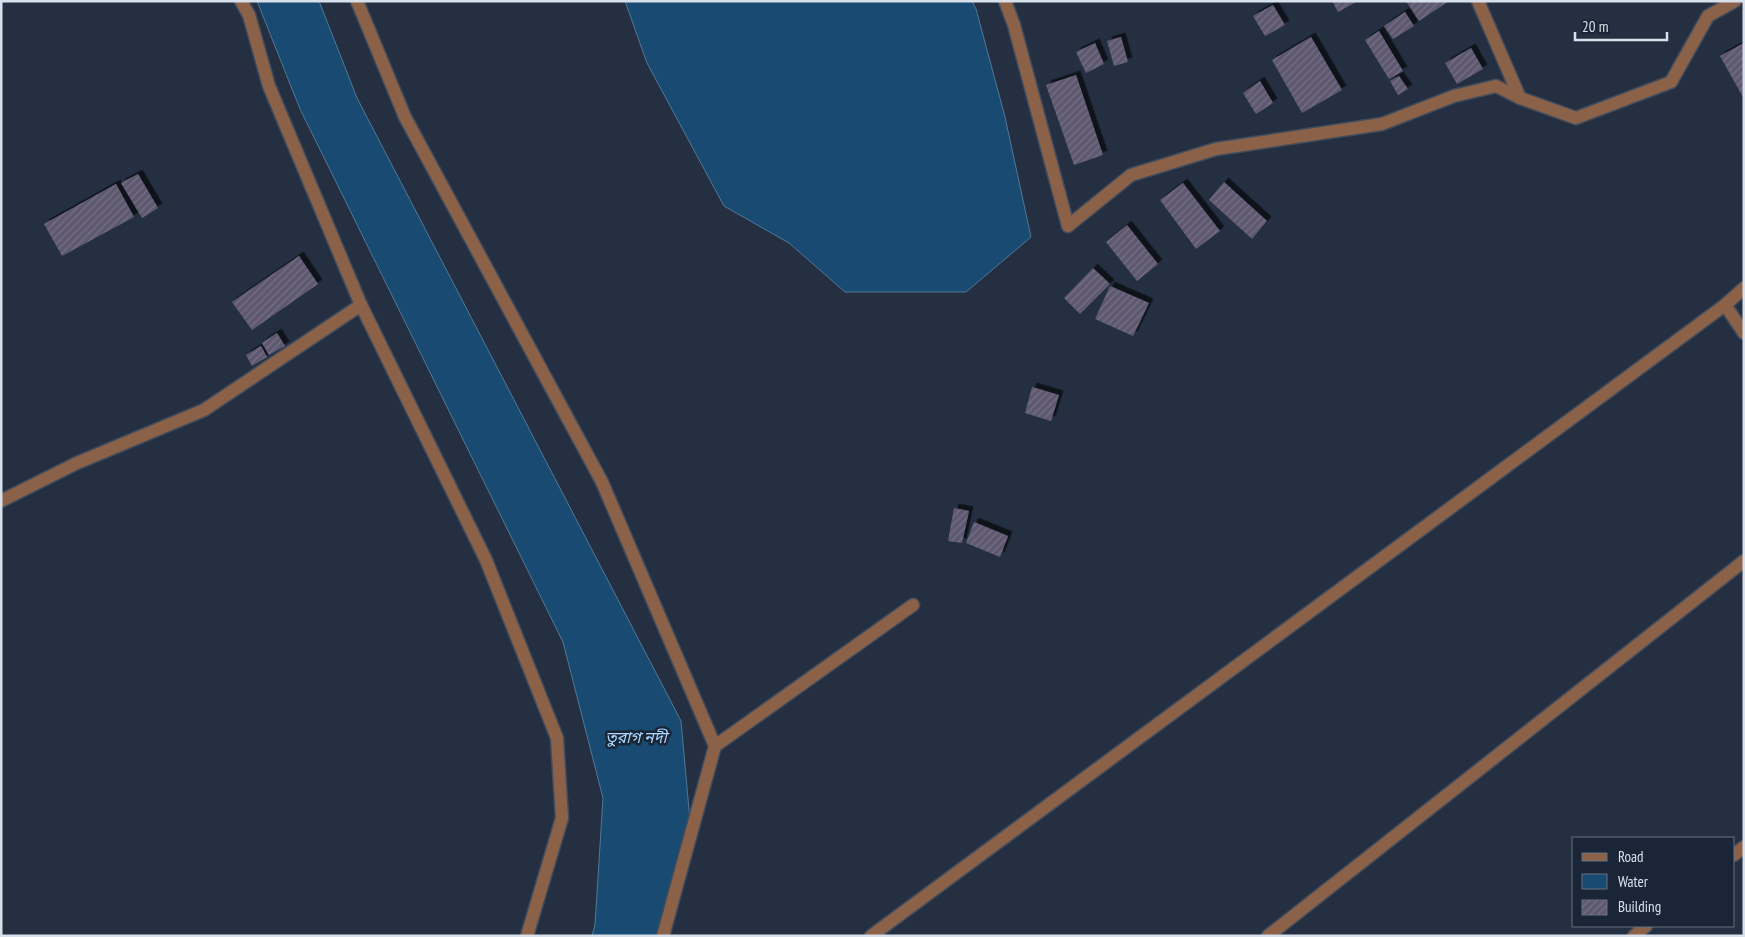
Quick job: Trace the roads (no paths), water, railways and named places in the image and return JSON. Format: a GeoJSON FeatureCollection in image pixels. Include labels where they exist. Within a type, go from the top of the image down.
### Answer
{"type":"FeatureCollection","features":[{"type":"Feature","properties":{"kind":"street"},"geometry":{"type":"LineString","coordinates":[[241,1],[249,15],[269,86],[311,189],[361,305],[486,560],[557,738],[562,818],[527,936]]}},
{"type":"Feature","properties":{"kind":"street"},"geometry":{"type":"LineString","coordinates":[[357,1],[406,117],[602,482],[715,746],[663,936]]}},
{"type":"Feature","properties":{"kind":"street"},"geometry":{"type":"LineString","coordinates":[[1005,1],[1014,25],[1068,226],[1131,175],[1216,149],[1382,124],[1454,96],[1496,86],[1520,98],[1576,118],[1672,82],[1708,16],[1734,1]]}},
{"type":"Feature","properties":{"kind":"street"},"geometry":{"type":"LineString","coordinates":[[1478,1],[1520,98]]}},
{"type":"Feature","properties":{"kind":"street"},"geometry":{"type":"LineString","coordinates":[[871,936],[1725,305],[1744,288]]}},
{"type":"Feature","properties":{"kind":"street"},"geometry":{"type":"LineString","coordinates":[[1,501],[77,464],[204,410],[361,305]]}},
{"type":"Feature","properties":{"kind":"street"},"geometry":{"type":"LineString","coordinates":[[1725,305],[1744,333]]}},
{"type":"Feature","properties":{"kind":"street"},"geometry":{"type":"LineString","coordinates":[[1268,936],[1744,561]]}},
{"type":"Feature","properties":{"kind":"street"},"geometry":{"type":"LineString","coordinates":[[715,746],[913,605]]}},
{"type":"Feature","properties":{"kind":"street"},"geometry":{"type":"LineString","coordinates":[[1634,936],[1645,927]]}},
{"type":"Feature","properties":{"kind":"water","name":"তুরাগ নদী"},"geometry":{"type":"Polygon","coordinates":[[[257,1],[319,1],[357,98],[681,721],[690,821],[665,936],[592,936],[595,925],[603,798],[563,642],[300,109],[257,1]]]}},
{"type":"Feature","properties":{"kind":"water"},"geometry":{"type":"Polygon","coordinates":[[[625,1],[972,1],[976,9],[1005,117],[1031,237],[966,292],[845,292],[789,243],[724,206],[647,63],[625,1]]]}}]}
